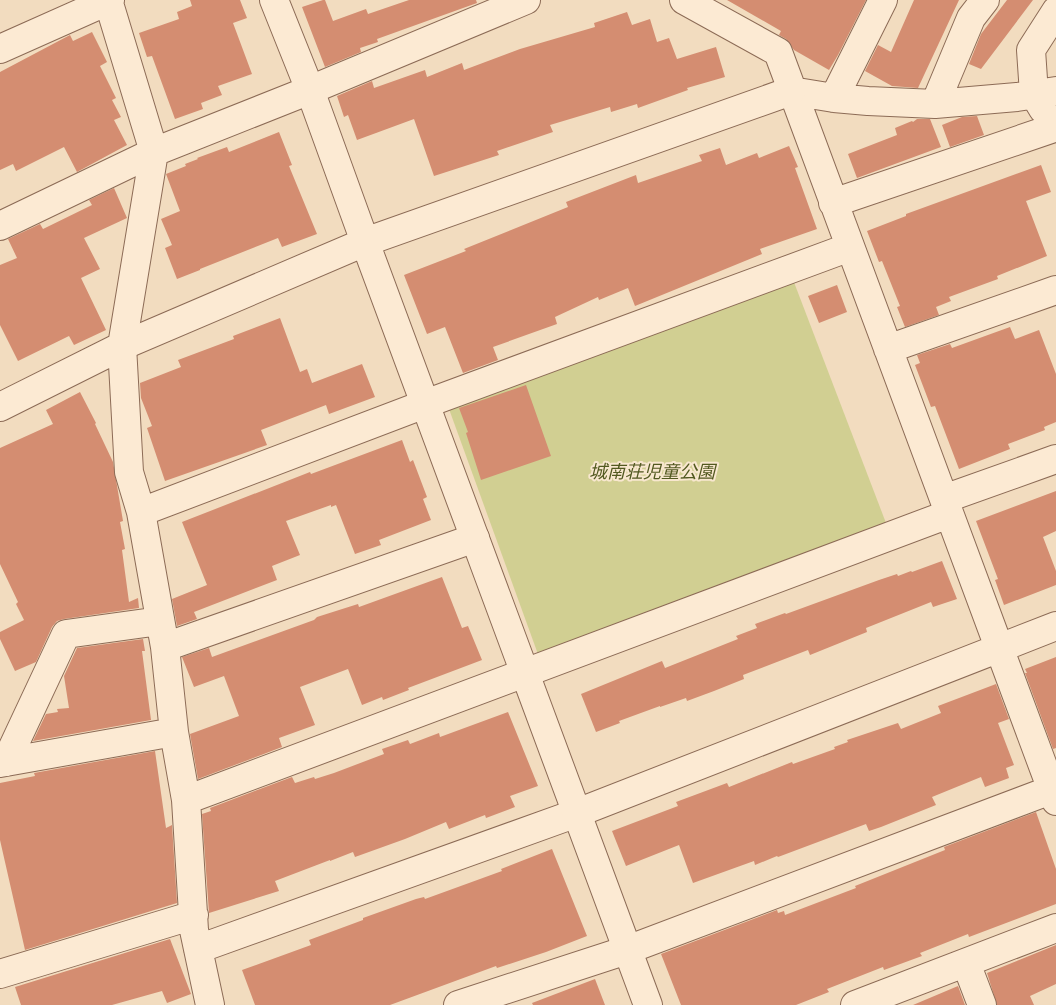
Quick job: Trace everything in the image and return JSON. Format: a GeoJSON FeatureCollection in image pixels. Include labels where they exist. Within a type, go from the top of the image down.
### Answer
{"type":"FeatureCollection","features":[{"type":"Feature","properties":{"kind":"street"},"geometry":{"type":"LineString","coordinates":[[0,49],[109,0],[154,152],[122,346],[130,472],[140,512],[160,620],[174,732],[186,800],[194,930],[210,1005]]}},
{"type":"Feature","properties":{"kind":"street"},"geometry":{"type":"LineString","coordinates":[[274,0],[310,90],[648,1005]]}},
{"type":"Feature","properties":{"kind":"street"},"geometry":{"type":"LineString","coordinates":[[0,226],[154,152],[310,90],[526,0]]}},
{"type":"Feature","properties":{"kind":"street"},"geometry":{"type":"LineString","coordinates":[[458,1005],[627,950],[1054,793],[778,52],[711,7],[684,0]]}},
{"type":"Feature","properties":{"kind":"street"},"geometry":{"type":"LineString","coordinates":[[834,98],[883,0]]}},
{"type":"Feature","properties":{"kind":"street"},"geometry":{"type":"LineString","coordinates":[[935,104],[970,18],[985,0]]}},
{"type":"Feature","properties":{"kind":"street"},"geometry":{"type":"LineString","coordinates":[[833,203],[1055,130],[1031,50],[1056,11]]}},
{"type":"Feature","properties":{"kind":"street"},"geometry":{"type":"LineString","coordinates":[[0,408],[122,346],[365,242],[791,91],[834,98],[935,104],[1045,93]]}},
{"type":"Feature","properties":{"kind":"street"},"geometry":{"type":"LineString","coordinates":[[140,512],[425,404],[850,247]]}},
{"type":"Feature","properties":{"kind":"street"},"geometry":{"type":"LineString","coordinates":[[888,349],[1056,290]]}},
{"type":"Feature","properties":{"kind":"street"},"geometry":{"type":"LineString","coordinates":[[186,800],[524,673],[947,507],[1056,459]]}},
{"type":"Feature","properties":{"kind":"street"},"geometry":{"type":"LineString","coordinates":[[164,647],[475,538]]}},
{"type":"Feature","properties":{"kind":"street"},"geometry":{"type":"LineString","coordinates":[[3,762],[66,634],[160,620]]}},
{"type":"Feature","properties":{"kind":"street"},"geometry":{"type":"LineString","coordinates":[[198,949],[577,813],[1056,626]]}},
{"type":"Feature","properties":{"kind":"street"},"geometry":{"type":"LineString","coordinates":[[3,762],[174,732]]}},
{"type":"Feature","properties":{"kind":"street"},"geometry":{"type":"LineString","coordinates":[[0,974],[194,915]]}},
{"type":"Feature","properties":{"kind":"street"},"geometry":{"type":"LineString","coordinates":[[855,1005],[1056,928]]}},
{"type":"Feature","properties":{"kind":"street"},"geometry":{"type":"LineString","coordinates":[[966,963],[982,1005]]}},
{"type":"Feature","properties":{"kind":"green space","name":"城南荘児童公園"},"geometry":{"type":"Polygon","coordinates":[[[792,277],[886,523],[539,657],[449,409],[792,277]]]}},
{"type":"Feature","properties":{"kind":"building"},"geometry":{"type":"Polygon","coordinates":[[[190,0],[240,0],[247,18],[233,23],[252,74],[218,86],[222,95],[201,103],[203,109],[175,119],[152,56],[147,57],[139,33],[179,19],[177,12],[192,6],[190,0]]]}},
{"type":"Feature","properties":{"kind":"building"},"geometry":{"type":"Polygon","coordinates":[[[325,0],[333,21],[366,9],[368,14],[409,0],[476,0],[477,3],[377,39],[378,42],[360,48],[361,52],[325,67],[302,7],[325,0]]]}},
{"type":"Feature","properties":{"kind":"building"},"geometry":{"type":"Polygon","coordinates":[[[727,0],[866,0],[829,70],[794,50],[786,39],[779,35],[781,31],[727,0]]]}},
{"type":"Feature","properties":{"kind":"building"},"geometry":{"type":"Polygon","coordinates":[[[914,0],[959,0],[918,88],[892,86],[865,71],[878,45],[891,52],[914,0]]]}},
{"type":"Feature","properties":{"kind":"building"},"geometry":{"type":"Polygon","coordinates":[[[1007,0],[1033,0],[981,69],[969,64],[981,34],[1007,0]]]}},
{"type":"Feature","properties":{"kind":"building"},"geometry":{"type":"Polygon","coordinates":[[[627,12],[632,25],[650,19],[657,42],[669,38],[677,59],[716,47],[725,77],[687,88],[688,90],[638,108],[637,104],[611,112],[610,107],[550,125],[553,132],[497,151],[499,155],[434,176],[414,119],[357,140],[348,115],[344,117],[337,96],[372,81],[374,88],[425,70],[427,77],[462,63],[464,70],[520,49],[595,27],[594,23],[627,12]]]}},
{"type":"Feature","properties":{"kind":"building"},"geometry":{"type":"Polygon","coordinates":[[[92,32],[107,62],[100,66],[116,98],[112,100],[121,117],[114,120],[127,145],[77,172],[64,147],[16,171],[13,164],[0,170],[0,72],[70,35],[73,41],[92,32]]]}},
{"type":"Feature","properties":{"kind":"building"},"geometry":{"type":"Polygon","coordinates":[[[977,116],[984,135],[950,147],[942,125],[962,117],[977,116]]]}},
{"type":"Feature","properties":{"kind":"building"},"geometry":{"type":"Polygon","coordinates":[[[917,119],[930,119],[941,147],[857,178],[848,154],[897,135],[895,128],[917,119]]]}},
{"type":"Feature","properties":{"kind":"building"},"geometry":{"type":"Polygon","coordinates":[[[279,132],[292,165],[289,166],[317,234],[282,247],[278,238],[177,279],[165,248],[172,245],[161,219],[180,211],[166,174],[186,166],[185,164],[197,158],[227,147],[229,152],[279,132]]]}},
{"type":"Feature","properties":{"kind":"building"},"geometry":{"type":"Polygon","coordinates":[[[789,146],[798,167],[795,168],[817,229],[760,249],[762,254],[635,306],[628,288],[599,300],[598,297],[555,317],[557,324],[493,347],[498,360],[463,373],[445,327],[427,334],[404,275],[466,251],[464,249],[568,207],[566,202],[636,175],[638,183],[702,161],[699,155],[720,148],[726,165],[757,153],[759,158],[789,146]]]}},
{"type":"Feature","properties":{"kind":"building"},"geometry":{"type":"Polygon","coordinates":[[[1041,165],[1051,192],[1026,201],[1047,256],[997,276],[998,279],[949,297],[951,301],[936,307],[939,315],[905,327],[897,307],[900,306],[882,261],[879,262],[867,231],[906,216],[906,214],[1041,165]]]}},
{"type":"Feature","properties":{"kind":"building"},"geometry":{"type":"Polygon","coordinates":[[[114,188],[127,218],[84,238],[100,269],[81,278],[106,330],[74,345],[69,336],[18,361],[0,325],[0,265],[17,258],[8,239],[40,224],[43,229],[92,205],[89,200],[114,188]]]}},
{"type":"Feature","properties":{"kind":"building"},"geometry":{"type":"Polygon","coordinates":[[[837,285],[847,312],[819,323],[808,296],[837,285]]]}},
{"type":"Feature","properties":{"kind":"building"},"geometry":{"type":"Polygon","coordinates":[[[280,318],[300,372],[307,369],[312,383],[362,364],[375,397],[329,414],[326,405],[261,430],[267,445],[165,481],[147,428],[152,426],[141,398],[140,383],[181,367],[178,360],[234,339],[233,336],[280,318]]]}},
{"type":"Feature","properties":{"kind":"building"},"geometry":{"type":"Polygon","coordinates":[[[1010,327],[1015,339],[1039,330],[1056,374],[1056,422],[1044,427],[1045,430],[1008,444],[1010,449],[959,469],[935,406],[931,407],[915,365],[920,363],[917,355],[950,344],[952,348],[1010,327]]]}},
{"type":"Feature","properties":{"kind":"building"},"geometry":{"type":"Polygon","coordinates":[[[526,385],[551,456],[481,480],[466,433],[468,432],[459,408],[526,385]]]}},
{"type":"Feature","properties":{"kind":"building"},"geometry":{"type":"Polygon","coordinates":[[[80,392],[113,462],[123,521],[120,522],[125,549],[122,550],[129,602],[138,598],[139,608],[57,621],[52,627],[36,662],[15,671],[0,639],[0,632],[24,620],[16,604],[18,602],[0,564],[0,448],[53,424],[46,410],[80,392]]]}},
{"type":"Feature","properties":{"kind":"building"},"geometry":{"type":"Polygon","coordinates":[[[402,440],[410,462],[413,460],[427,497],[423,499],[431,520],[379,540],[381,545],[355,554],[336,505],[331,507],[331,505],[286,521],[300,555],[272,566],[277,580],[194,612],[197,619],[177,626],[172,599],[207,585],[182,522],[310,472],[311,474],[402,440]]]}},
{"type":"Feature","properties":{"kind":"building"},"geometry":{"type":"Polygon","coordinates":[[[1056,491],[1056,531],[1043,537],[1056,571],[1056,585],[1004,605],[995,580],[998,579],[976,521],[1056,491]]]}},
{"type":"Feature","properties":{"kind":"building"},"geometry":{"type":"Polygon","coordinates":[[[942,561],[957,599],[933,607],[931,602],[866,628],[867,632],[810,655],[808,650],[743,675],[744,679],[714,691],[687,701],[686,698],[660,706],[619,721],[620,723],[596,732],[581,694],[662,661],[665,668],[738,639],[736,636],[757,628],[755,624],[879,580],[897,574],[898,576],[912,572],[942,561]]]}},
{"type":"Feature","properties":{"kind":"building"},"geometry":{"type":"Polygon","coordinates":[[[442,577],[462,628],[468,626],[482,660],[408,688],[409,690],[383,700],[382,697],[362,705],[348,669],[300,687],[315,725],[279,738],[282,747],[198,779],[190,734],[239,716],[224,676],[194,687],[182,657],[209,648],[212,657],[314,620],[317,617],[358,604],[359,607],[442,577]]]}},
{"type":"Feature","properties":{"kind":"building"},"geometry":{"type":"Polygon","coordinates":[[[143,639],[145,651],[142,651],[151,720],[33,741],[46,714],[58,712],[57,709],[69,708],[64,676],[77,648],[143,639]]]}},
{"type":"Feature","properties":{"kind":"building"},"geometry":{"type":"Polygon","coordinates":[[[1056,657],[1056,748],[1053,749],[1025,669],[1056,657]]]}},
{"type":"Feature","properties":{"kind":"building"},"geometry":{"type":"Polygon","coordinates":[[[996,684],[1009,719],[998,723],[1014,765],[1006,768],[1009,778],[985,787],[981,777],[932,797],[936,805],[881,827],[869,831],[866,824],[755,865],[754,861],[693,883],[679,845],[626,866],[612,831],[678,806],[676,802],[727,783],[729,787],[792,762],[793,764],[835,749],[834,747],[848,742],[847,740],[898,723],[901,729],[941,713],[938,706],[996,684]]]}},
{"type":"Feature","properties":{"kind":"building"},"geometry":{"type":"Polygon","coordinates":[[[508,712],[538,786],[510,796],[515,807],[486,818],[485,815],[449,829],[446,822],[355,857],[353,852],[275,881],[279,891],[209,913],[202,814],[211,811],[210,808],[292,777],[295,783],[334,773],[384,754],[382,749],[408,740],[410,744],[439,733],[440,737],[508,712]]]}},
{"type":"Feature","properties":{"kind":"building"},"geometry":{"type":"Polygon","coordinates":[[[155,751],[166,828],[172,825],[177,903],[25,950],[0,840],[0,783],[35,776],[34,773],[155,751]]]}},
{"type":"Feature","properties":{"kind":"building"},"geometry":{"type":"Polygon","coordinates":[[[1036,812],[1056,869],[1056,904],[969,937],[968,934],[920,953],[922,956],[884,970],[883,967],[827,989],[829,992],[796,1005],[681,1005],[661,954],[777,910],[778,913],[784,911],[785,915],[856,888],[855,886],[945,850],[944,847],[1036,812]]]}},
{"type":"Feature","properties":{"kind":"building"},"geometry":{"type":"Polygon","coordinates":[[[552,849],[587,936],[546,952],[497,968],[496,966],[390,1005],[255,1005],[242,970],[311,945],[309,940],[363,920],[363,918],[416,899],[424,897],[425,899],[502,871],[501,869],[552,849]]]}},
{"type":"Feature","properties":{"kind":"building"},"geometry":{"type":"Polygon","coordinates":[[[170,939],[191,994],[167,1003],[162,991],[112,1005],[21,1005],[15,987],[170,939]]]}},
{"type":"Feature","properties":{"kind":"building"},"geometry":{"type":"Polygon","coordinates":[[[1056,945],[1056,984],[1030,996],[1034,1005],[997,1005],[987,973],[1056,945]]]}},
{"type":"Feature","properties":{"kind":"building"},"geometry":{"type":"Polygon","coordinates":[[[595,979],[605,1005],[533,1005],[532,1003],[595,979]]]}},
{"type":"Feature","properties":{"kind":"building"},"geometry":{"type":"Polygon","coordinates":[[[958,986],[965,1005],[913,1005],[958,986]]]}}]}
